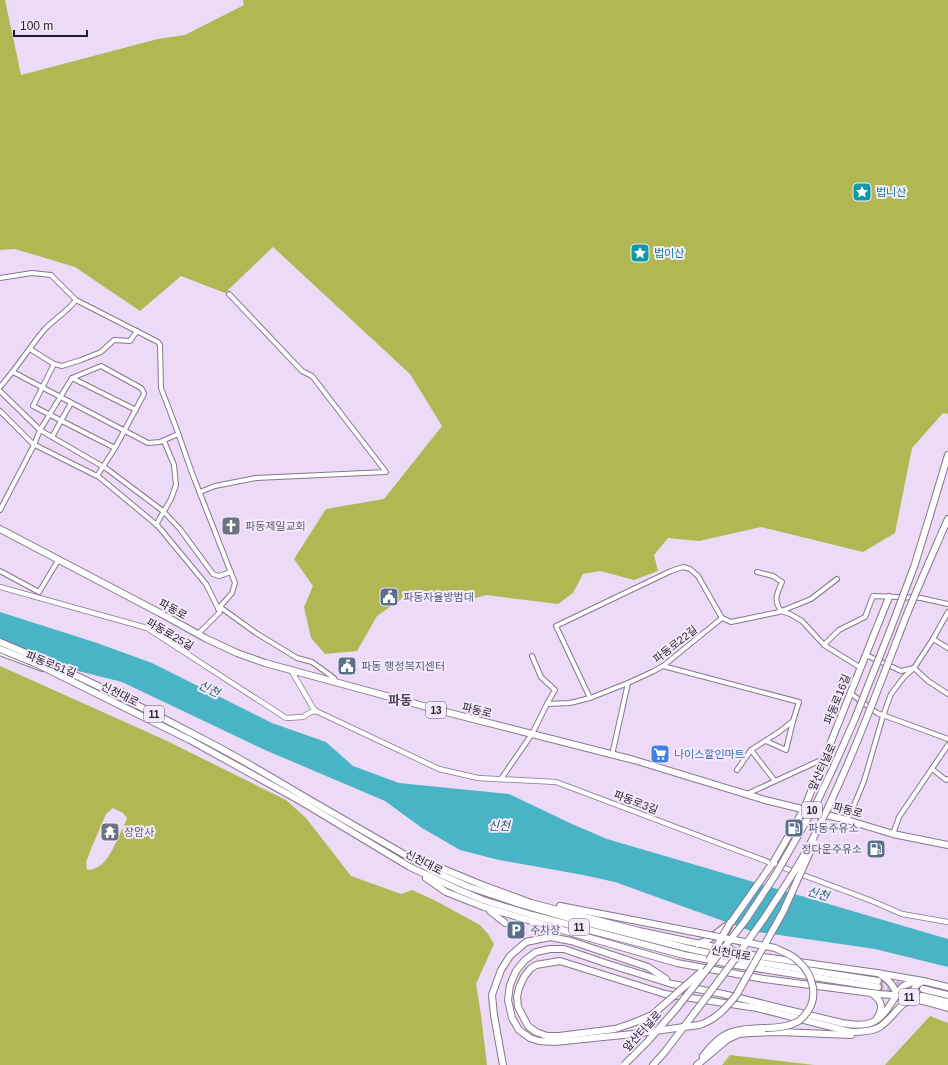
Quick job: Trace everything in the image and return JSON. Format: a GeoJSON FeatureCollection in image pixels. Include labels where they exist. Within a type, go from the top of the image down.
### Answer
{"type":"FeatureCollection","features":[{"type":"Feature","properties":{"kind":"main road","name":"앞산터널로"},"geometry":{"type":"LineString","coordinates":[[624,1065],[648,1041],[676,1009],[710,962],[745,921],[776,874],[817,802],[854,721],[891,628],[915,564],[948,455]]}},
{"type":"Feature","properties":{"kind":"main road","name":"앞산터널로"},"geometry":{"type":"LineString","coordinates":[[653,1065],[664,1053],[718,981],[766,915],[795,871],[822,820],[854,750],[906,617],[948,519]]}},
{"type":"Feature","properties":{"kind":"main road","name":"파동로"},"geometry":{"type":"LineString","coordinates":[[0,529],[198,634],[238,653],[265,663],[431,708],[634,760],[765,800],[847,820],[893,834],[948,845]]}},
{"type":"Feature","properties":{"kind":"main road","name":"파동로16길"},"geometry":{"type":"LineString","coordinates":[[861,668],[889,597]]}},
{"type":"Feature","properties":{"kind":"main road","name":"신천대로"},"geometry":{"type":"LineString","coordinates":[[0,642],[45,661],[190,732],[242,760],[302,799],[410,867],[483,900],[525,913],[710,962],[878,984],[736,959],[686,948],[569,918],[469,887],[433,871],[302,799],[190,740],[37,664],[0,649]]}},
{"type":"Feature","properties":{"kind":"main road","name":"파동로16길"},"geometry":{"type":"LineString","coordinates":[[728,926],[772,864],[804,809],[850,694]]}},
{"type":"Feature","properties":{"kind":"main road"},"geometry":{"type":"LineString","coordinates":[[822,820],[813,846],[782,912],[740,989],[728,1005],[706,1023],[633,1034],[554,1042],[539,1041],[530,1038],[519,1030],[512,1018],[508,1000],[510,985],[516,971],[525,960],[536,952],[550,949],[564,949],[672,984],[723,994],[842,1023],[859,1026],[874,1022],[884,1014],[899,990],[906,985],[923,981]]}},
{"type":"Feature","properties":{"kind":"main road","name":"11"},"geometry":{"type":"LineString","coordinates":[[390,847],[454,874],[531,903],[639,931],[757,956],[877,973],[948,987]]}},
{"type":"Feature","properties":{"kind":"main road","name":"11"},"geometry":{"type":"LineString","coordinates":[[410,867],[446,892],[484,907],[677,963],[764,979],[920,997],[948,1002]]}},
{"type":"Feature","properties":{"kind":"main road"},"geometry":{"type":"LineString","coordinates":[[531,903],[550,905],[643,922],[775,948],[789,954],[809,973],[814,989],[813,1001],[810,1010],[799,1022],[785,1027],[744,1028],[733,1031],[720,1038],[711,1046],[696,1065]]}},
{"type":"Feature","properties":{"kind":"main road"},"geometry":{"type":"LineString","coordinates":[[484,907],[494,913],[505,923]]}},
{"type":"Feature","properties":{"kind":"main road"},"geometry":{"type":"LineString","coordinates":[[728,926],[710,962],[681,989],[670,1000],[652,1015],[633,1024],[615,1029],[559,1036],[547,1036],[536,1032],[528,1026],[518,1007],[517,997],[519,988],[530,969],[548,962],[560,961],[665,994],[757,1008],[851,1032],[867,1032],[877,1029]]}},
{"type":"Feature","properties":{"kind":"main road"},"geometry":{"type":"LineString","coordinates":[[695,944],[708,940],[728,926]]}},
{"type":"Feature","properties":{"kind":"main road"},"geometry":{"type":"LineString","coordinates":[[728,926],[724,943],[733,951]]}},
{"type":"Feature","properties":{"kind":"main road"},"geometry":{"type":"LineString","coordinates":[[537,930],[562,930]]}},
{"type":"Feature","properties":{"kind":"main road"},"geometry":{"type":"LineString","coordinates":[[503,1065],[492,995],[501,970],[510,956],[526,942],[550,937],[571,941],[648,968],[672,984]]}},
{"type":"Feature","properties":{"kind":"main road"},"geometry":{"type":"LineString","coordinates":[[870,992],[876,992],[883,987],[883,980],[877,973]]}},
{"type":"Feature","properties":{"kind":"main road"},"geometry":{"type":"LineString","coordinates":[[877,973],[889,981],[896,995],[896,1005],[891,1018]]}},
{"type":"Feature","properties":{"kind":"main road"},"geometry":{"type":"LineString","coordinates":[[920,997],[914,993],[914,989],[923,981]]}},
{"type":"Feature","properties":{"kind":"main road","name":"11"},"geometry":{"type":"LineString","coordinates":[[923,989],[948,995]]}},
{"type":"Feature","properties":{"kind":"main road"},"geometry":{"type":"LineString","coordinates":[[870,992],[876,996],[882,1006],[874,1022]]}},
{"type":"Feature","properties":{"kind":"main road"},"geometry":{"type":"LineString","coordinates":[[696,1065],[728,1039],[739,1034],[780,1032],[853,1035],[863,1034],[877,1029],[891,1018],[908,1000],[920,997]]}},
{"type":"Feature","properties":{"kind":"main road","name":"11"},"geometry":{"type":"LineString","coordinates":[[920,997],[948,1008]]}},
{"type":"Feature","properties":{"kind":"street"},"geometry":{"type":"LineString","coordinates":[[0,278],[32,273],[51,275],[76,300],[158,342],[160,346],[161,388],[234,583],[232,594],[219,608],[220,612],[198,634]]}},
{"type":"Feature","properties":{"kind":"street"},"geometry":{"type":"LineString","coordinates":[[200,492],[215,486],[256,478],[386,472],[312,376],[302,371],[229,294]]}},
{"type":"Feature","properties":{"kind":"street"},"geometry":{"type":"LineString","coordinates":[[0,387],[45,329],[70,308],[76,300]]}},
{"type":"Feature","properties":{"kind":"street"},"geometry":{"type":"LineString","coordinates":[[30,349],[54,364],[62,366],[101,352],[114,340],[130,341],[137,331]]}},
{"type":"Feature","properties":{"kind":"street"},"geometry":{"type":"LineString","coordinates":[[54,364],[33,406],[115,448]]}},
{"type":"Feature","properties":{"kind":"street"},"geometry":{"type":"LineString","coordinates":[[0,510],[34,445],[40,430],[72,378],[101,366],[141,388],[144,394],[115,448],[97,476]]}},
{"type":"Feature","properties":{"kind":"street"},"geometry":{"type":"LineString","coordinates":[[13,372],[148,443],[164,441],[178,434]]}},
{"type":"Feature","properties":{"kind":"street"},"geometry":{"type":"LineString","coordinates":[[72,378],[136,410]]}},
{"type":"Feature","properties":{"kind":"street"},"geometry":{"type":"LineString","coordinates":[[0,391],[40,430],[103,467],[142,494],[163,511],[180,529],[213,574],[219,576],[230,572]]}},
{"type":"Feature","properties":{"kind":"street"},"geometry":{"type":"LineString","coordinates":[[52,437],[71,403]]}},
{"type":"Feature","properties":{"kind":"street"},"geometry":{"type":"LineString","coordinates":[[0,411],[34,445],[97,476],[156,524],[206,584],[219,608],[297,658],[312,662],[334,678],[336,682]]}},
{"type":"Feature","properties":{"kind":"street"},"geometry":{"type":"LineString","coordinates":[[156,524],[171,499],[176,486],[174,465],[164,441]]}},
{"type":"Feature","properties":{"kind":"street"},"geometry":{"type":"LineString","coordinates":[[36,597],[59,559]]}},
{"type":"Feature","properties":{"kind":"street"},"geometry":{"type":"LineString","coordinates":[[590,698],[556,626],[671,571],[683,567],[690,569],[698,576],[722,618],[731,622],[780,611],[811,600],[837,579]]}},
{"type":"Feature","properties":{"kind":"street"},"geometry":{"type":"LineString","coordinates":[[0,571],[39,592]]}},
{"type":"Feature","properties":{"kind":"street"},"geometry":{"type":"LineString","coordinates":[[757,572],[773,576],[782,582],[776,595],[776,604],[780,611],[790,614],[802,621],[824,645],[861,668]]}},
{"type":"Feature","properties":{"kind":"street","name":"파동로25길"},"geometry":{"type":"LineString","coordinates":[[0,587],[147,628],[286,718],[303,717],[316,711]]}},
{"type":"Feature","properties":{"kind":"street"},"geometry":{"type":"LineString","coordinates":[[824,645],[839,630],[865,617],[874,596],[921,598],[948,604]]}},
{"type":"Feature","properties":{"kind":"street"},"geometry":{"type":"LineString","coordinates":[[847,820],[864,781],[891,694],[914,668],[948,612]]}},
{"type":"Feature","properties":{"kind":"street","name":"파동로22길"},"geometry":{"type":"LineString","coordinates":[[547,704],[570,703],[590,698],[654,671],[663,666],[722,618]]}},
{"type":"Feature","properties":{"kind":"street"},"geometry":{"type":"LineString","coordinates":[[933,638],[948,648]]}},
{"type":"Feature","properties":{"kind":"street","name":"파동로51길"},"geometry":{"type":"LineString","coordinates":[[0,653],[52,673],[68,682],[121,690]]}},
{"type":"Feature","properties":{"kind":"street"},"geometry":{"type":"LineString","coordinates":[[914,668],[901,671],[866,655],[850,694],[883,716],[948,739]]}},
{"type":"Feature","properties":{"kind":"street"},"geometry":{"type":"LineString","coordinates":[[501,779],[532,734],[555,690],[541,677],[532,656]]}},
{"type":"Feature","properties":{"kind":"street"},"geometry":{"type":"LineString","coordinates":[[663,666],[799,702],[786,750],[766,741]]}},
{"type":"Feature","properties":{"kind":"street"},"geometry":{"type":"LineString","coordinates":[[914,668],[928,681],[948,694]]}},
{"type":"Feature","properties":{"kind":"street"},"geometry":{"type":"LineString","coordinates":[[291,670],[316,711]]}},
{"type":"Feature","properties":{"kind":"street"},"geometry":{"type":"LineString","coordinates":[[612,755],[628,683]]}},
{"type":"Feature","properties":{"kind":"street","name":"파동로3길"},"geometry":{"type":"LineString","coordinates":[[316,711],[440,769],[478,778],[556,782],[872,901],[902,914],[948,922]]}},
{"type":"Feature","properties":{"kind":"street"},"geometry":{"type":"LineString","coordinates":[[736,770],[751,750],[793,721]]}},
{"type":"Feature","properties":{"kind":"street"},"geometry":{"type":"LineString","coordinates":[[893,834],[899,817],[948,745]]}},
{"type":"Feature","properties":{"kind":"street"},"geometry":{"type":"LineString","coordinates":[[751,750],[775,781]]}},
{"type":"Feature","properties":{"kind":"street"},"geometry":{"type":"LineString","coordinates":[[747,794],[822,760],[825,757]]}},
{"type":"Feature","properties":{"kind":"street"},"geometry":{"type":"LineString","coordinates":[[932,769],[946,780],[948,779]]}},
{"type":"Feature","properties":{"kind":"green space"},"geometry":{"type":"Polygon","coordinates":[[[0,0],[5,0],[21,75],[158,39],[185,35],[244,5],[243,0],[948,0],[948,414],[943,413],[912,448],[895,533],[863,552],[761,527],[699,541],[668,538],[654,555],[658,571],[634,580],[600,571],[583,574],[573,593],[558,604],[487,595],[459,602],[413,591],[377,616],[357,651],[325,654],[311,638],[304,607],[313,586],[294,559],[326,509],[384,499],[442,426],[410,374],[273,247],[225,293],[181,276],[140,311],[75,267],[15,249],[0,250],[0,0]]]}},
{"type":"Feature","properties":{"kind":"green space"},"geometry":{"type":"Polygon","coordinates":[[[0,666],[165,740],[286,800],[306,818],[351,876],[401,894],[412,890],[436,901],[480,925],[494,944],[476,984],[487,1065],[0,1065],[0,666]],[[113,808],[106,814],[86,862],[87,870],[98,867],[107,859],[127,818],[123,813],[113,808]]]}},
{"type":"Feature","properties":{"kind":"green space"},"geometry":{"type":"Polygon","coordinates":[[[930,1016],[948,1023],[948,1065],[885,1065],[930,1016]]]}},
{"type":"Feature","properties":{"kind":"green space"},"geometry":{"type":"Polygon","coordinates":[[[730,1055],[814,1065],[722,1065],[730,1055]]]}},
{"type":"Feature","properties":{"kind":"water","name":"신천"},"geometry":{"type":"Polygon","coordinates":[[[0,612],[97,643],[152,663],[272,723],[326,742],[353,766],[399,783],[509,794],[607,839],[948,939],[948,967],[875,949],[751,931],[615,882],[499,860],[460,850],[422,828],[385,801],[265,750],[122,682],[38,661],[0,643],[0,612]]]}},
{"type":"Feature","properties":{"kind":"tunnel"},"geometry":{"type":"LineString","coordinates":[[878,981],[923,989]]}},
{"type":"Feature","properties":{"kind":"tunnel"},"geometry":{"type":"LineString","coordinates":[[878,987],[918,995]]}},
{"type":"Feature","properties":{"kind":"place","name":"법니산"},"geometry":{"type":"Point","coordinates":[862,192]}},
{"type":"Feature","properties":{"kind":"place","name":"법이산"},"geometry":{"type":"Point","coordinates":[640,253]}},
{"type":"Feature","properties":{"kind":"place","name":"파동제일교회"},"geometry":{"type":"Point","coordinates":[231,526]}},
{"type":"Feature","properties":{"kind":"place","name":"파동자율방범대"},"geometry":{"type":"Point","coordinates":[389,597]}},
{"type":"Feature","properties":{"kind":"place","name":"파동 행정복지센터"},"geometry":{"type":"Point","coordinates":[347,666]}},
{"type":"Feature","properties":{"kind":"place","name":"나이스할인마트"},"geometry":{"type":"Point","coordinates":[660,754]}},
{"type":"Feature","properties":{"kind":"place","name":"파동주유소"},"geometry":{"type":"Point","coordinates":[794,828]}},
{"type":"Feature","properties":{"kind":"place","name":"장암사"},"geometry":{"type":"Point","coordinates":[110,832]}},
{"type":"Feature","properties":{"kind":"place","name":"정다운주유소"},"geometry":{"type":"Point","coordinates":[876,849]}},
{"type":"Feature","properties":{"kind":"place","name":"주차장"},"geometry":{"type":"Point","coordinates":[516,930]}},
{"type":"Feature","properties":{"kind":"district","name":"파동"},"geometry":{"type":"Point","coordinates":[400,700]}}]}
